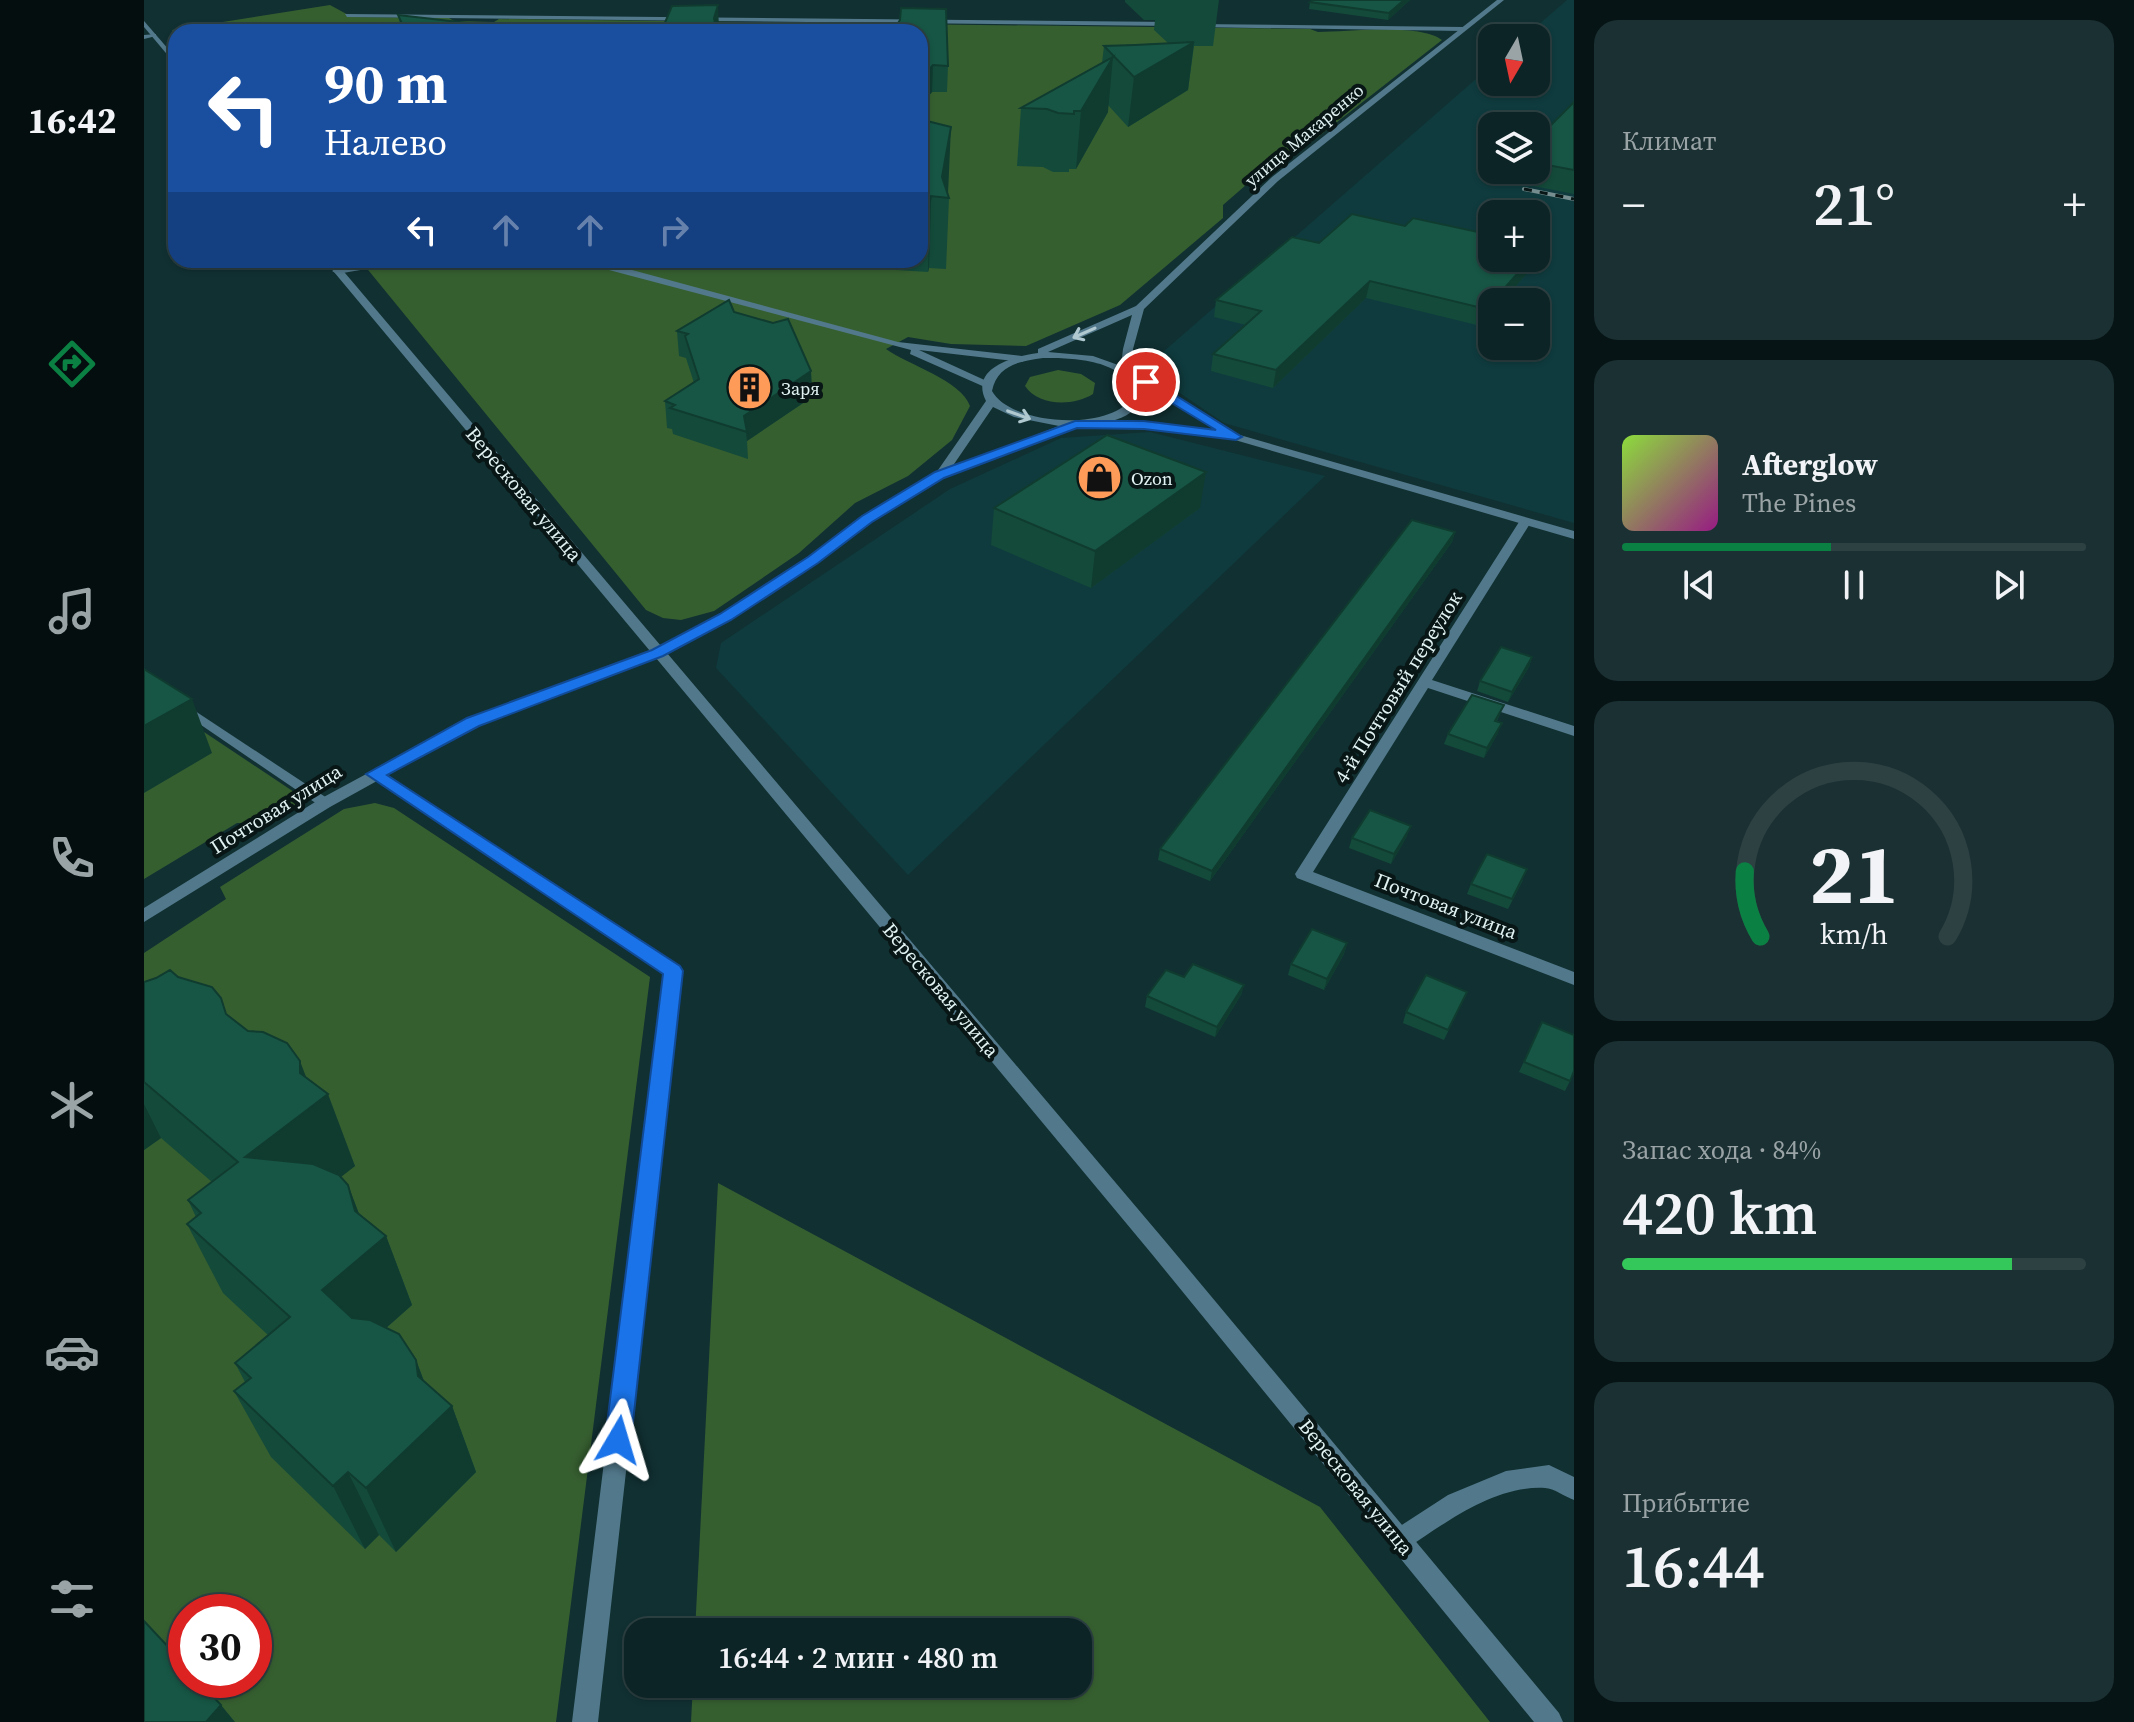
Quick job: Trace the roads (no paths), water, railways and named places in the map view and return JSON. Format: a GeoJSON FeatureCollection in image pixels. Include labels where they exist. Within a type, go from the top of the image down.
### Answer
{"type":"FeatureCollection","features":[{"type":"Feature","properties":{"kind":"street","name":"улица Макаренко"},"geometry":{"type":"LineString","coordinates":[[987,385],[1000,368],[1139,308],[1275,179],[1501,0]]}},
{"type":"Feature","properties":{"kind":"street"},"geometry":{"type":"LineString","coordinates":[[347,15],[1463,29]]}},
{"type":"Feature","properties":{"kind":"street"},"geometry":{"type":"LineString","coordinates":[[144,23],[168,53]]}},
{"type":"Feature","properties":{"kind":"street"},"geometry":{"type":"LineString","coordinates":[[144,37],[154,35]]}},
{"type":"Feature","properties":{"kind":"street","name":"Вересковая улица"},"geometry":{"type":"LineString","coordinates":[[335,268],[1158,1247],[1550,1722]]}},
{"type":"Feature","properties":{"kind":"street"},"geometry":{"type":"LineString","coordinates":[[337,271],[358,268]]}},
{"type":"Feature","properties":{"kind":"street"},"geometry":{"type":"LineString","coordinates":[[614,268],[898,345],[987,385],[992,400],[1025,418],[1080,424],[1144,425],[1236,437],[1574,535]]}},
{"type":"Feature","properties":{"kind":"street"},"geometry":{"type":"LineString","coordinates":[[1126,374],[1128,349],[1139,308]]}},
{"type":"Feature","properties":{"kind":"street"},"geometry":{"type":"LineString","coordinates":[[898,345],[1025,358],[1064,355],[1089,358],[1146,382],[1236,437]]}},
{"type":"Feature","properties":{"kind":"street","name":"Почтовая улица"},"geometry":{"type":"LineString","coordinates":[[144,916],[325,803],[473,722],[657,653],[726,617],[813,560],[867,519],[940,475],[1080,424],[1108,420],[1132,407],[1138,390],[1126,374]]}},
{"type":"Feature","properties":{"kind":"street","name":"Почтовая улица"},"geometry":{"type":"LineString","coordinates":[[940,475],[992,400]]}},
{"type":"Feature","properties":{"kind":"street","name":"4-й Почтовый переулок"},"geometry":{"type":"LineString","coordinates":[[1303,874],[1525,522]]}},
{"type":"Feature","properties":{"kind":"street"},"geometry":{"type":"LineString","coordinates":[[1425,682],[1574,731]]}},
{"type":"Feature","properties":{"kind":"street"},"geometry":{"type":"LineString","coordinates":[[375,774],[673,971],[585,1722]]}},
{"type":"Feature","properties":{"kind":"street","name":"Почтовая улица"},"geometry":{"type":"LineString","coordinates":[[1303,874],[1574,979]]}},
{"type":"Feature","properties":{"kind":"street"},"geometry":{"type":"LineString","coordinates":[[1399,1540],[1456,1503],[1506,1482],[1549,1476],[1574,1489]]}},
{"type":"Feature","properties":{"kind":"lane"},"geometry":{"type":"LineString","coordinates":[[169,698],[325,803]]}},
{"type":"Feature","properties":{"kind":"railway"},"geometry":{"type":"LineString","coordinates":[[1524,189],[1574,199]]}},
{"type":"Feature","properties":{"kind":"place","name":"Заря"},"geometry":{"type":"Point","coordinates":[750,388]}},
{"type":"Feature","properties":{"kind":"place","name":"Ozon"},"geometry":{"type":"Point","coordinates":[1100,478]}}]}
